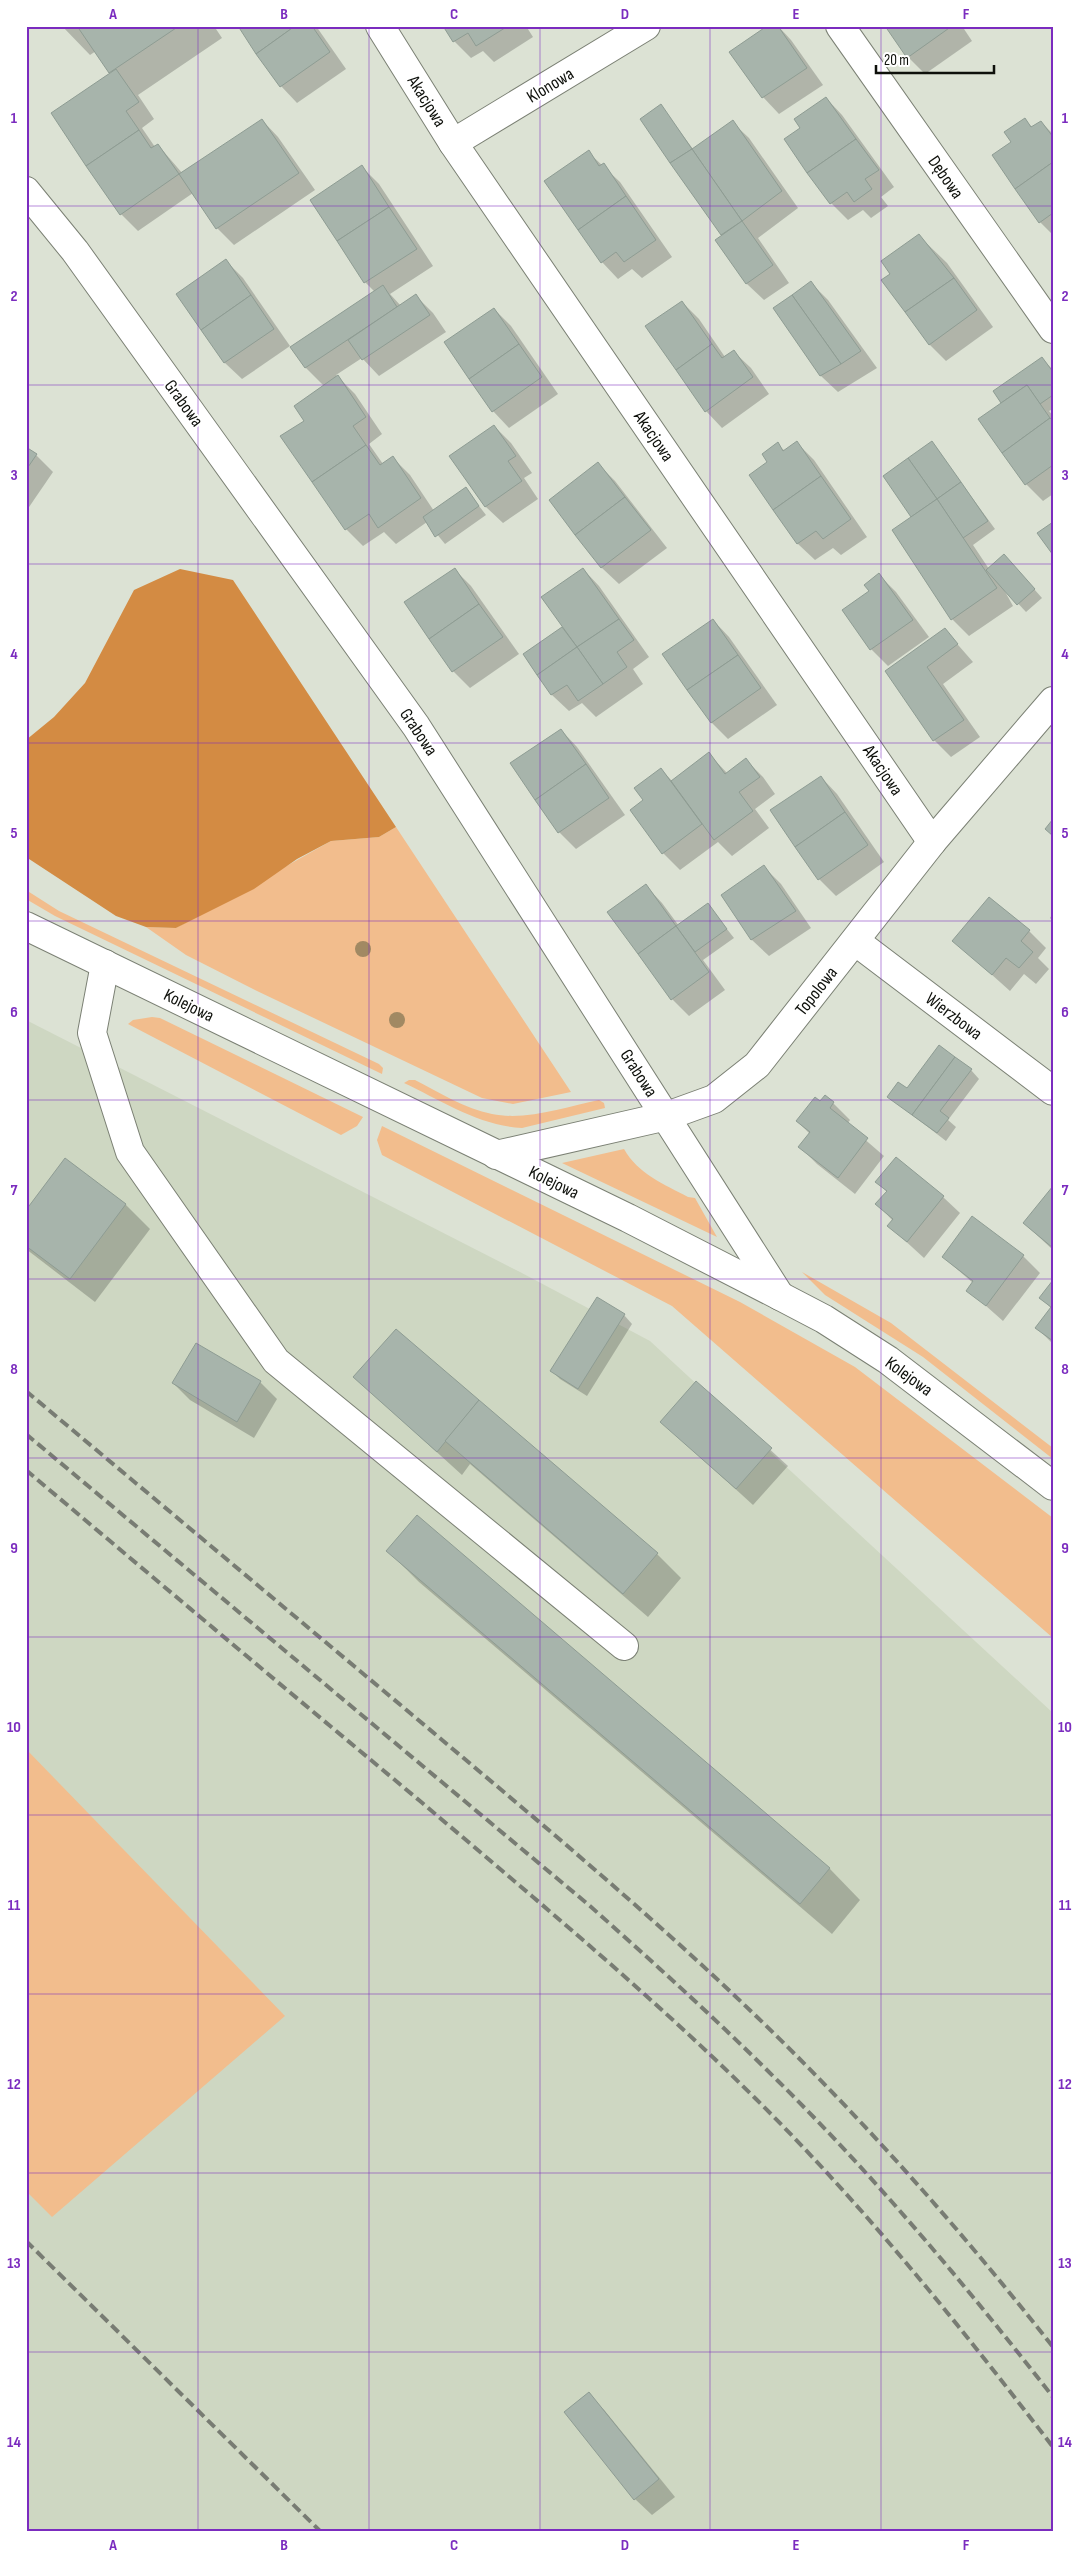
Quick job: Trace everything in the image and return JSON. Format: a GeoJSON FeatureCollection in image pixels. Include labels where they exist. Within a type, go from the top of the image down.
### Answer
{"type":"FeatureCollection","features":[{"type":"Feature","properties":{"kind":"street","name":"Akacjowa"},"geometry":{"type":"LineString","coordinates":[[380,26],[453,143],[932,842]]}},
{"type":"Feature","properties":{"kind":"street","name":"Klonowa"},"geometry":{"type":"LineString","coordinates":[[453,143],[646,26]]}},
{"type":"Feature","properties":{"kind":"street","name":"Dębowa"},"geometry":{"type":"LineString","coordinates":[[840,26],[1053,329]]}},
{"type":"Feature","properties":{"kind":"street","name":"Grabowa"},"geometry":{"type":"LineString","coordinates":[[26,191],[75,252],[416,726],[780,1296]]}},
{"type":"Feature","properties":{"kind":"street","name":"Topolowa"},"geometry":{"type":"LineString","coordinates":[[496,1155],[666,1116],[714,1099],[757,1065],[932,842],[1053,701]]}},
{"type":"Feature","properties":{"kind":"street","name":"Kolejowa"},"geometry":{"type":"LineString","coordinates":[[26,926],[780,1296],[824,1320],[888,1360],[1053,1486]]}},
{"type":"Feature","properties":{"kind":"street","name":"Wierzbowa"},"geometry":{"type":"LineString","coordinates":[[855,941],[1053,1092]]}},
{"type":"Feature","properties":{"kind":"street"},"geometry":{"type":"LineString","coordinates":[[105,964],[92,1034],[130,1152],[276,1361],[624,1646]]}},
{"type":"Feature","properties":{"kind":"shaded area"},"geometry":{"type":"Polygon","coordinates":[[[180,569],[233,580],[396,827],[379,837],[331,841],[297,859],[254,889],[176,928],[146,927],[116,916],[26,857],[26,740],[54,717],[85,683],[134,590],[180,569]]]}},
{"type":"Feature","properties":{"kind":"shaded area"},"geometry":{"type":"Polygon","coordinates":[[[396,827],[571,1092],[513,1104],[482,1098],[257,991],[186,955],[146,927],[176,928],[331,841],[379,837],[396,827]]]}},
{"type":"Feature","properties":{"kind":"shaded area"},"geometry":{"type":"Polygon","coordinates":[[[26,890],[59,911],[379,1064],[383,1068],[382,1074],[55,916],[26,899],[26,890]]]}},
{"type":"Feature","properties":{"kind":"shaded area"},"geometry":{"type":"Polygon","coordinates":[[[152,1017],[160,1018],[363,1117],[357,1126],[341,1135],[128,1024],[133,1020],[152,1017]]]}},
{"type":"Feature","properties":{"kind":"shaded area"},"geometry":{"type":"Polygon","coordinates":[[[26,1020],[520,1272],[650,1341],[1053,1713],[1053,2532],[26,2532],[26,1020]]]}},
{"type":"Feature","properties":{"kind":"shaded area"},"geometry":{"type":"Polygon","coordinates":[[[409,1080],[415,1080],[452,1100],[482,1112],[505,1116],[532,1114],[599,1100],[604,1103],[605,1108],[522,1128],[506,1126],[476,1118],[447,1105],[404,1083],[409,1080]]]}},
{"type":"Feature","properties":{"kind":"shaded area"},"geometry":{"type":"Polygon","coordinates":[[[382,1126],[740,1302],[855,1367],[1053,1518],[1053,1638],[672,1306],[382,1155],[377,1140],[382,1126]]]}},
{"type":"Feature","properties":{"kind":"shaded area"},"geometry":{"type":"Polygon","coordinates":[[[624,1149],[630,1158],[652,1178],[688,1197],[695,1198],[717,1237],[562,1163],[624,1149]]]}},
{"type":"Feature","properties":{"kind":"shaded area"},"geometry":{"type":"Polygon","coordinates":[[[802,1272],[891,1323],[1053,1448],[1053,1459],[923,1357],[825,1295],[802,1272]]]}},
{"type":"Feature","properties":{"kind":"shaded area"},"geometry":{"type":"Polygon","coordinates":[[[26,1749],[285,2016],[52,2217],[26,2191],[26,1749]]]}},
{"type":"Feature","properties":{"kind":"building"},"geometry":{"type":"Polygon","coordinates":[[[77,26],[179,26],[109,73],[77,26]]]}},
{"type":"Feature","properties":{"kind":"building"},"geometry":{"type":"Polygon","coordinates":[[[238,26],[295,26],[256,54],[238,26]]]}},
{"type":"Feature","properties":{"kind":"building"},"geometry":{"type":"Polygon","coordinates":[[[295,26],[312,26],[330,52],[280,87],[256,54],[295,26]]]}},
{"type":"Feature","properties":{"kind":"building"},"geometry":{"type":"Polygon","coordinates":[[[443,26],[508,26],[476,46],[468,33],[453,42],[443,26]]]}},
{"type":"Feature","properties":{"kind":"building"},"geometry":{"type":"Polygon","coordinates":[[[767,26],[778,26],[807,68],[762,98],[729,52],[767,26]]]}},
{"type":"Feature","properties":{"kind":"building"},"geometry":{"type":"Polygon","coordinates":[[[885,26],[952,26],[907,58],[885,26]]]}},
{"type":"Feature","properties":{"kind":"building"},"geometry":{"type":"Polygon","coordinates":[[[116,69],[139,102],[126,111],[139,130],[86,166],[51,113],[116,69]]]}},
{"type":"Feature","properties":{"kind":"building"},"geometry":{"type":"Polygon","coordinates":[[[826,97],[856,139],[807,173],[784,139],[800,128],[794,119],[826,97]]]}},
{"type":"Feature","properties":{"kind":"building"},"geometry":{"type":"Polygon","coordinates":[[[661,104],[692,149],[670,163],[640,119],[661,104]]]}},
{"type":"Feature","properties":{"kind":"building"},"geometry":{"type":"Polygon","coordinates":[[[1025,118],[1031,127],[1041,121],[1053,137],[1053,162],[1015,189],[992,155],[1011,142],[1004,132],[1025,118]]]}},
{"type":"Feature","properties":{"kind":"building"},"geometry":{"type":"Polygon","coordinates":[[[262,119],[299,173],[216,229],[179,174],[262,119]]]}},
{"type":"Feature","properties":{"kind":"building"},"geometry":{"type":"Polygon","coordinates":[[[733,120],[782,191],[742,221],[692,149],[733,120]]]}},
{"type":"Feature","properties":{"kind":"building"},"geometry":{"type":"Polygon","coordinates":[[[139,130],[151,148],[158,144],[179,174],[120,215],[86,166],[139,130]]]}},
{"type":"Feature","properties":{"kind":"building"},"geometry":{"type":"Polygon","coordinates":[[[856,139],[879,170],[865,179],[872,189],[854,202],[847,192],[830,204],[807,173],[856,139]]]}},
{"type":"Feature","properties":{"kind":"building"},"geometry":{"type":"Polygon","coordinates":[[[692,149],[742,221],[721,235],[670,163],[692,149]]]}},
{"type":"Feature","properties":{"kind":"building"},"geometry":{"type":"Polygon","coordinates":[[[589,150],[599,166],[604,163],[626,196],[578,230],[544,181],[589,150]]]}},
{"type":"Feature","properties":{"kind":"building"},"geometry":{"type":"Polygon","coordinates":[[[1053,162],[1053,213],[1039,223],[1015,189],[1053,162]]]}},
{"type":"Feature","properties":{"kind":"building"},"geometry":{"type":"Polygon","coordinates":[[[362,165],[389,207],[337,241],[310,200],[362,165]]]}},
{"type":"Feature","properties":{"kind":"building"},"geometry":{"type":"Polygon","coordinates":[[[626,196],[656,240],[624,262],[616,252],[601,263],[578,230],[626,196]]]}},
{"type":"Feature","properties":{"kind":"building"},"geometry":{"type":"Polygon","coordinates":[[[389,207],[417,249],[364,283],[337,241],[389,207]]]}},
{"type":"Feature","properties":{"kind":"building"},"geometry":{"type":"Polygon","coordinates":[[[742,221],[773,265],[746,284],[715,240],[742,221]]]}},
{"type":"Feature","properties":{"kind":"building"},"geometry":{"type":"Polygon","coordinates":[[[919,234],[954,278],[905,312],[881,280],[890,274],[881,261],[919,234]]]}},
{"type":"Feature","properties":{"kind":"building"},"geometry":{"type":"Polygon","coordinates":[[[226,259],[251,295],[201,330],[176,294],[226,259]]]}},
{"type":"Feature","properties":{"kind":"building"},"geometry":{"type":"Polygon","coordinates":[[[954,278],[977,310],[929,345],[905,312],[954,278]]]}},
{"type":"Feature","properties":{"kind":"building"},"geometry":{"type":"Polygon","coordinates":[[[811,281],[861,351],[841,364],[792,295],[811,281]]]}},
{"type":"Feature","properties":{"kind":"building"},"geometry":{"type":"Polygon","coordinates":[[[383,285],[397,307],[305,368],[290,347],[383,285]]]}},
{"type":"Feature","properties":{"kind":"building"},"geometry":{"type":"Polygon","coordinates":[[[416,294],[430,315],[362,360],[348,340],[416,294]]]}},
{"type":"Feature","properties":{"kind":"building"},"geometry":{"type":"Polygon","coordinates":[[[251,295],[274,329],[224,363],[201,330],[251,295]]]}},
{"type":"Feature","properties":{"kind":"building"},"geometry":{"type":"Polygon","coordinates":[[[792,295],[841,364],[820,376],[773,308],[792,295]]]}},
{"type":"Feature","properties":{"kind":"building"},"geometry":{"type":"Polygon","coordinates":[[[682,301],[712,344],[676,370],[645,326],[682,301]]]}},
{"type":"Feature","properties":{"kind":"building"},"geometry":{"type":"Polygon","coordinates":[[[494,308],[519,344],[469,379],[444,342],[494,308]]]}},
{"type":"Feature","properties":{"kind":"building"},"geometry":{"type":"Polygon","coordinates":[[[519,344],[542,377],[492,412],[469,379],[519,344]]]}},
{"type":"Feature","properties":{"kind":"building"},"geometry":{"type":"Polygon","coordinates":[[[712,344],[722,358],[734,350],[753,377],[705,412],[676,370],[712,344]]]}},
{"type":"Feature","properties":{"kind":"building"},"geometry":{"type":"Polygon","coordinates":[[[1042,357],[1053,372],[1053,395],[1040,404],[1027,385],[1001,403],[993,391],[1042,357]]]}},
{"type":"Feature","properties":{"kind":"building"},"geometry":{"type":"Polygon","coordinates":[[[338,375],[366,417],[353,426],[366,445],[312,482],[280,436],[304,421],[294,406],[338,375]]]}},
{"type":"Feature","properties":{"kind":"building"},"geometry":{"type":"Polygon","coordinates":[[[1027,385],[1050,418],[1002,453],[978,419],[1027,385]]]}},
{"type":"Feature","properties":{"kind":"building"},"geometry":{"type":"Polygon","coordinates":[[[1050,418],[1053,421],[1053,465],[1025,485],[1002,453],[1050,418]]]}},
{"type":"Feature","properties":{"kind":"building"},"geometry":{"type":"Polygon","coordinates":[[[494,425],[516,456],[508,461],[522,481],[485,507],[449,456],[494,425]]]}},
{"type":"Feature","properties":{"kind":"building"},"geometry":{"type":"Polygon","coordinates":[[[797,441],[821,476],[773,510],[749,475],[767,462],[762,454],[778,442],[783,451],[797,441]]]}},
{"type":"Feature","properties":{"kind":"building"},"geometry":{"type":"Polygon","coordinates":[[[932,441],[961,482],[937,499],[908,458],[932,441]]]}},
{"type":"Feature","properties":{"kind":"building"},"geometry":{"type":"Polygon","coordinates":[[[366,445],[380,465],[393,456],[421,498],[378,528],[369,514],[345,530],[312,482],[366,445]]]}},
{"type":"Feature","properties":{"kind":"building"},"geometry":{"type":"Polygon","coordinates":[[[26,447],[37,454],[26,470],[26,447]]]}},
{"type":"Feature","properties":{"kind":"building"},"geometry":{"type":"Polygon","coordinates":[[[908,458],[937,499],[911,517],[883,476],[908,458]]]}},
{"type":"Feature","properties":{"kind":"building"},"geometry":{"type":"Polygon","coordinates":[[[598,462],[625,497],[575,535],[549,500],[598,462]]]}},
{"type":"Feature","properties":{"kind":"building"},"geometry":{"type":"Polygon","coordinates":[[[821,476],[851,519],[823,539],[816,531],[797,544],[773,510],[821,476]]]}},
{"type":"Feature","properties":{"kind":"building"},"geometry":{"type":"Polygon","coordinates":[[[961,482],[988,521],[963,538],[937,499],[961,482]]]}},
{"type":"Feature","properties":{"kind":"building"},"geometry":{"type":"Polygon","coordinates":[[[466,487],[479,506],[435,537],[423,517],[466,487]]]}},
{"type":"Feature","properties":{"kind":"building"},"geometry":{"type":"Polygon","coordinates":[[[625,497],[651,530],[601,568],[575,535],[625,497]]]}},
{"type":"Feature","properties":{"kind":"building"},"geometry":{"type":"Polygon","coordinates":[[[937,499],[997,588],[951,620],[892,530],[937,499]]]}},
{"type":"Feature","properties":{"kind":"building"},"geometry":{"type":"Polygon","coordinates":[[[1053,522],[1053,555],[1037,533],[1053,522]]]}},
{"type":"Feature","properties":{"kind":"building"},"geometry":{"type":"Polygon","coordinates":[[[1004,554],[1035,589],[1017,605],[986,570],[1004,554]]]}},
{"type":"Feature","properties":{"kind":"building"},"geometry":{"type":"Polygon","coordinates":[[[455,568],[479,604],[429,639],[404,602],[455,568]]]}},
{"type":"Feature","properties":{"kind":"building"},"geometry":{"type":"Polygon","coordinates":[[[583,568],[619,619],[577,647],[541,597],[583,568]]]}},
{"type":"Feature","properties":{"kind":"building"},"geometry":{"type":"Polygon","coordinates":[[[879,573],[913,620],[870,650],[842,610],[869,591],[864,585],[879,573]]]}},
{"type":"Feature","properties":{"kind":"building"},"geometry":{"type":"Polygon","coordinates":[[[479,604],[503,637],[452,672],[429,639],[479,604]]]}},
{"type":"Feature","properties":{"kind":"building"},"geometry":{"type":"Polygon","coordinates":[[[619,619],[634,640],[617,652],[627,667],[603,684],[577,647],[619,619]]]}},
{"type":"Feature","properties":{"kind":"building"},"geometry":{"type":"Polygon","coordinates":[[[713,619],[738,655],[687,690],[662,654],[713,619]]]}},
{"type":"Feature","properties":{"kind":"building"},"geometry":{"type":"Polygon","coordinates":[[[562,627],[577,647],[537,675],[523,654],[562,627]]]}},
{"type":"Feature","properties":{"kind":"building"},"geometry":{"type":"Polygon","coordinates":[[[945,628],[958,644],[927,667],[964,720],[933,741],[885,671],[945,628]]]}},
{"type":"Feature","properties":{"kind":"building"},"geometry":{"type":"Polygon","coordinates":[[[577,647],[603,684],[578,701],[567,685],[551,695],[537,675],[577,647]]]}},
{"type":"Feature","properties":{"kind":"building"},"geometry":{"type":"Polygon","coordinates":[[[738,655],[761,688],[711,723],[687,690],[738,655]]]}},
{"type":"Feature","properties":{"kind":"building"},"geometry":{"type":"Polygon","coordinates":[[[561,729],[586,764],[535,800],[510,763],[561,729]]]}},
{"type":"Feature","properties":{"kind":"building"},"geometry":{"type":"Polygon","coordinates":[[[709,752],[725,774],[746,758],[760,777],[739,792],[753,811],[714,840],[671,781],[709,752]]]}},
{"type":"Feature","properties":{"kind":"building"},"geometry":{"type":"Polygon","coordinates":[[[586,764],[609,798],[558,833],[535,800],[586,764]]]}},
{"type":"Feature","properties":{"kind":"building"},"geometry":{"type":"Polygon","coordinates":[[[661,768],[702,824],[662,854],[630,810],[643,800],[634,788],[661,768]]]}},
{"type":"Feature","properties":{"kind":"building"},"geometry":{"type":"Polygon","coordinates":[[[821,776],[845,812],[795,847],[770,810],[821,776]]]}},
{"type":"Feature","properties":{"kind":"building"},"geometry":{"type":"Polygon","coordinates":[[[845,812],[868,845],[818,880],[795,847],[845,812]]]}},
{"type":"Feature","properties":{"kind":"building"},"geometry":{"type":"Polygon","coordinates":[[[1053,819],[1053,836],[1045,829],[1053,819]]]}},
{"type":"Feature","properties":{"kind":"building"},"geometry":{"type":"Polygon","coordinates":[[[764,865],[796,911],[751,940],[721,895],[764,865]]]}},
{"type":"Feature","properties":{"kind":"building"},"geometry":{"type":"Polygon","coordinates":[[[646,884],[676,926],[638,954],[607,912],[646,884]]]}},
{"type":"Feature","properties":{"kind":"building"},"geometry":{"type":"Polygon","coordinates":[[[989,897],[1030,930],[1021,941],[1033,952],[1019,968],[1006,958],[992,975],[952,941],[989,897]]]}},
{"type":"Feature","properties":{"kind":"building"},"geometry":{"type":"Polygon","coordinates":[[[708,903],[727,929],[695,952],[676,926],[708,903]]]}},
{"type":"Feature","properties":{"kind":"building"},"geometry":{"type":"Polygon","coordinates":[[[676,926],[709,972],[671,1000],[638,954],[676,926]]]}},
{"type":"Feature","properties":{"kind":"building"},"geometry":{"type":"Polygon","coordinates":[[[939,1045],[955,1057],[912,1115],[887,1097],[898,1082],[907,1088],[939,1045]]]}},
{"type":"Feature","properties":{"kind":"building"},"geometry":{"type":"Polygon","coordinates":[[[955,1057],[972,1069],[940,1111],[949,1118],[937,1133],[912,1115],[955,1057]]]}},
{"type":"Feature","properties":{"kind":"building"},"geometry":{"type":"Polygon","coordinates":[[[825,1095],[834,1102],[830,1108],[868,1138],[838,1178],[798,1147],[810,1132],[796,1121],[815,1097],[820,1101],[825,1095]]]}},
{"type":"Feature","properties":{"kind":"building"},"geometry":{"type":"Polygon","coordinates":[[[896,1157],[944,1196],[907,1242],[887,1226],[893,1219],[875,1204],[887,1191],[875,1182],[896,1157]]]}},
{"type":"Feature","properties":{"kind":"building"},"geometry":{"type":"Polygon","coordinates":[[[65,1158],[126,1204],[70,1279],[26,1246],[26,1210],[65,1158]]]}},
{"type":"Feature","properties":{"kind":"building"},"geometry":{"type":"Polygon","coordinates":[[[1053,1186],[1053,1248],[1023,1223],[1053,1186]]]}},
{"type":"Feature","properties":{"kind":"building"},"geometry":{"type":"Polygon","coordinates":[[[972,1216],[1024,1255],[986,1306],[966,1291],[973,1281],[942,1257],[972,1216]]]}},
{"type":"Feature","properties":{"kind":"building"},"geometry":{"type":"Polygon","coordinates":[[[1053,1280],[1053,1341],[1035,1328],[1051,1307],[1039,1298],[1053,1280]]]}},
{"type":"Feature","properties":{"kind":"building"},"geometry":{"type":"Polygon","coordinates":[[[597,1297],[625,1314],[578,1389],[550,1371],[597,1297]]]}},
{"type":"Feature","properties":{"kind":"building"},"geometry":{"type":"Polygon","coordinates":[[[396,1329],[479,1400],[437,1452],[353,1377],[396,1329]]]}},
{"type":"Feature","properties":{"kind":"building"},"geometry":{"type":"Polygon","coordinates":[[[196,1343],[261,1381],[237,1422],[172,1383],[196,1343]]]}},
{"type":"Feature","properties":{"kind":"building"},"geometry":{"type":"Polygon","coordinates":[[[696,1381],[772,1448],[736,1489],[660,1422],[696,1381]]]}},
{"type":"Feature","properties":{"kind":"building"},"geometry":{"type":"Polygon","coordinates":[[[479,1400],[658,1553],[623,1594],[445,1441],[479,1400]]]}},
{"type":"Feature","properties":{"kind":"building"},"geometry":{"type":"Polygon","coordinates":[[[417,1515],[830,1868],[800,1904],[386,1551],[417,1515]]]}},
{"type":"Feature","properties":{"kind":"building"},"geometry":{"type":"Polygon","coordinates":[[[589,2392],[659,2479],[634,2500],[564,2412],[589,2392]]]}},
{"type":"Feature","properties":{"kind":"railway"},"geometry":{"type":"LineString","coordinates":[[26,1391],[545,1827],[715,1977],[796,2055],[873,2135],[983,2260],[1053,2347]]}},
{"type":"Feature","properties":{"kind":"railway"},"geometry":{"type":"LineString","coordinates":[[26,1434],[590,1906],[709,2014],[851,2156],[988,2315],[1053,2397]]}},
{"type":"Feature","properties":{"kind":"railway"},"geometry":{"type":"LineString","coordinates":[[26,1470],[548,1910],[716,2060],[796,2140],[873,2225],[947,2312],[1053,2447]]}},
{"type":"Feature","properties":{"kind":"railway"},"geometry":{"type":"LineString","coordinates":[[26,2241],[321,2532]]}}]}
